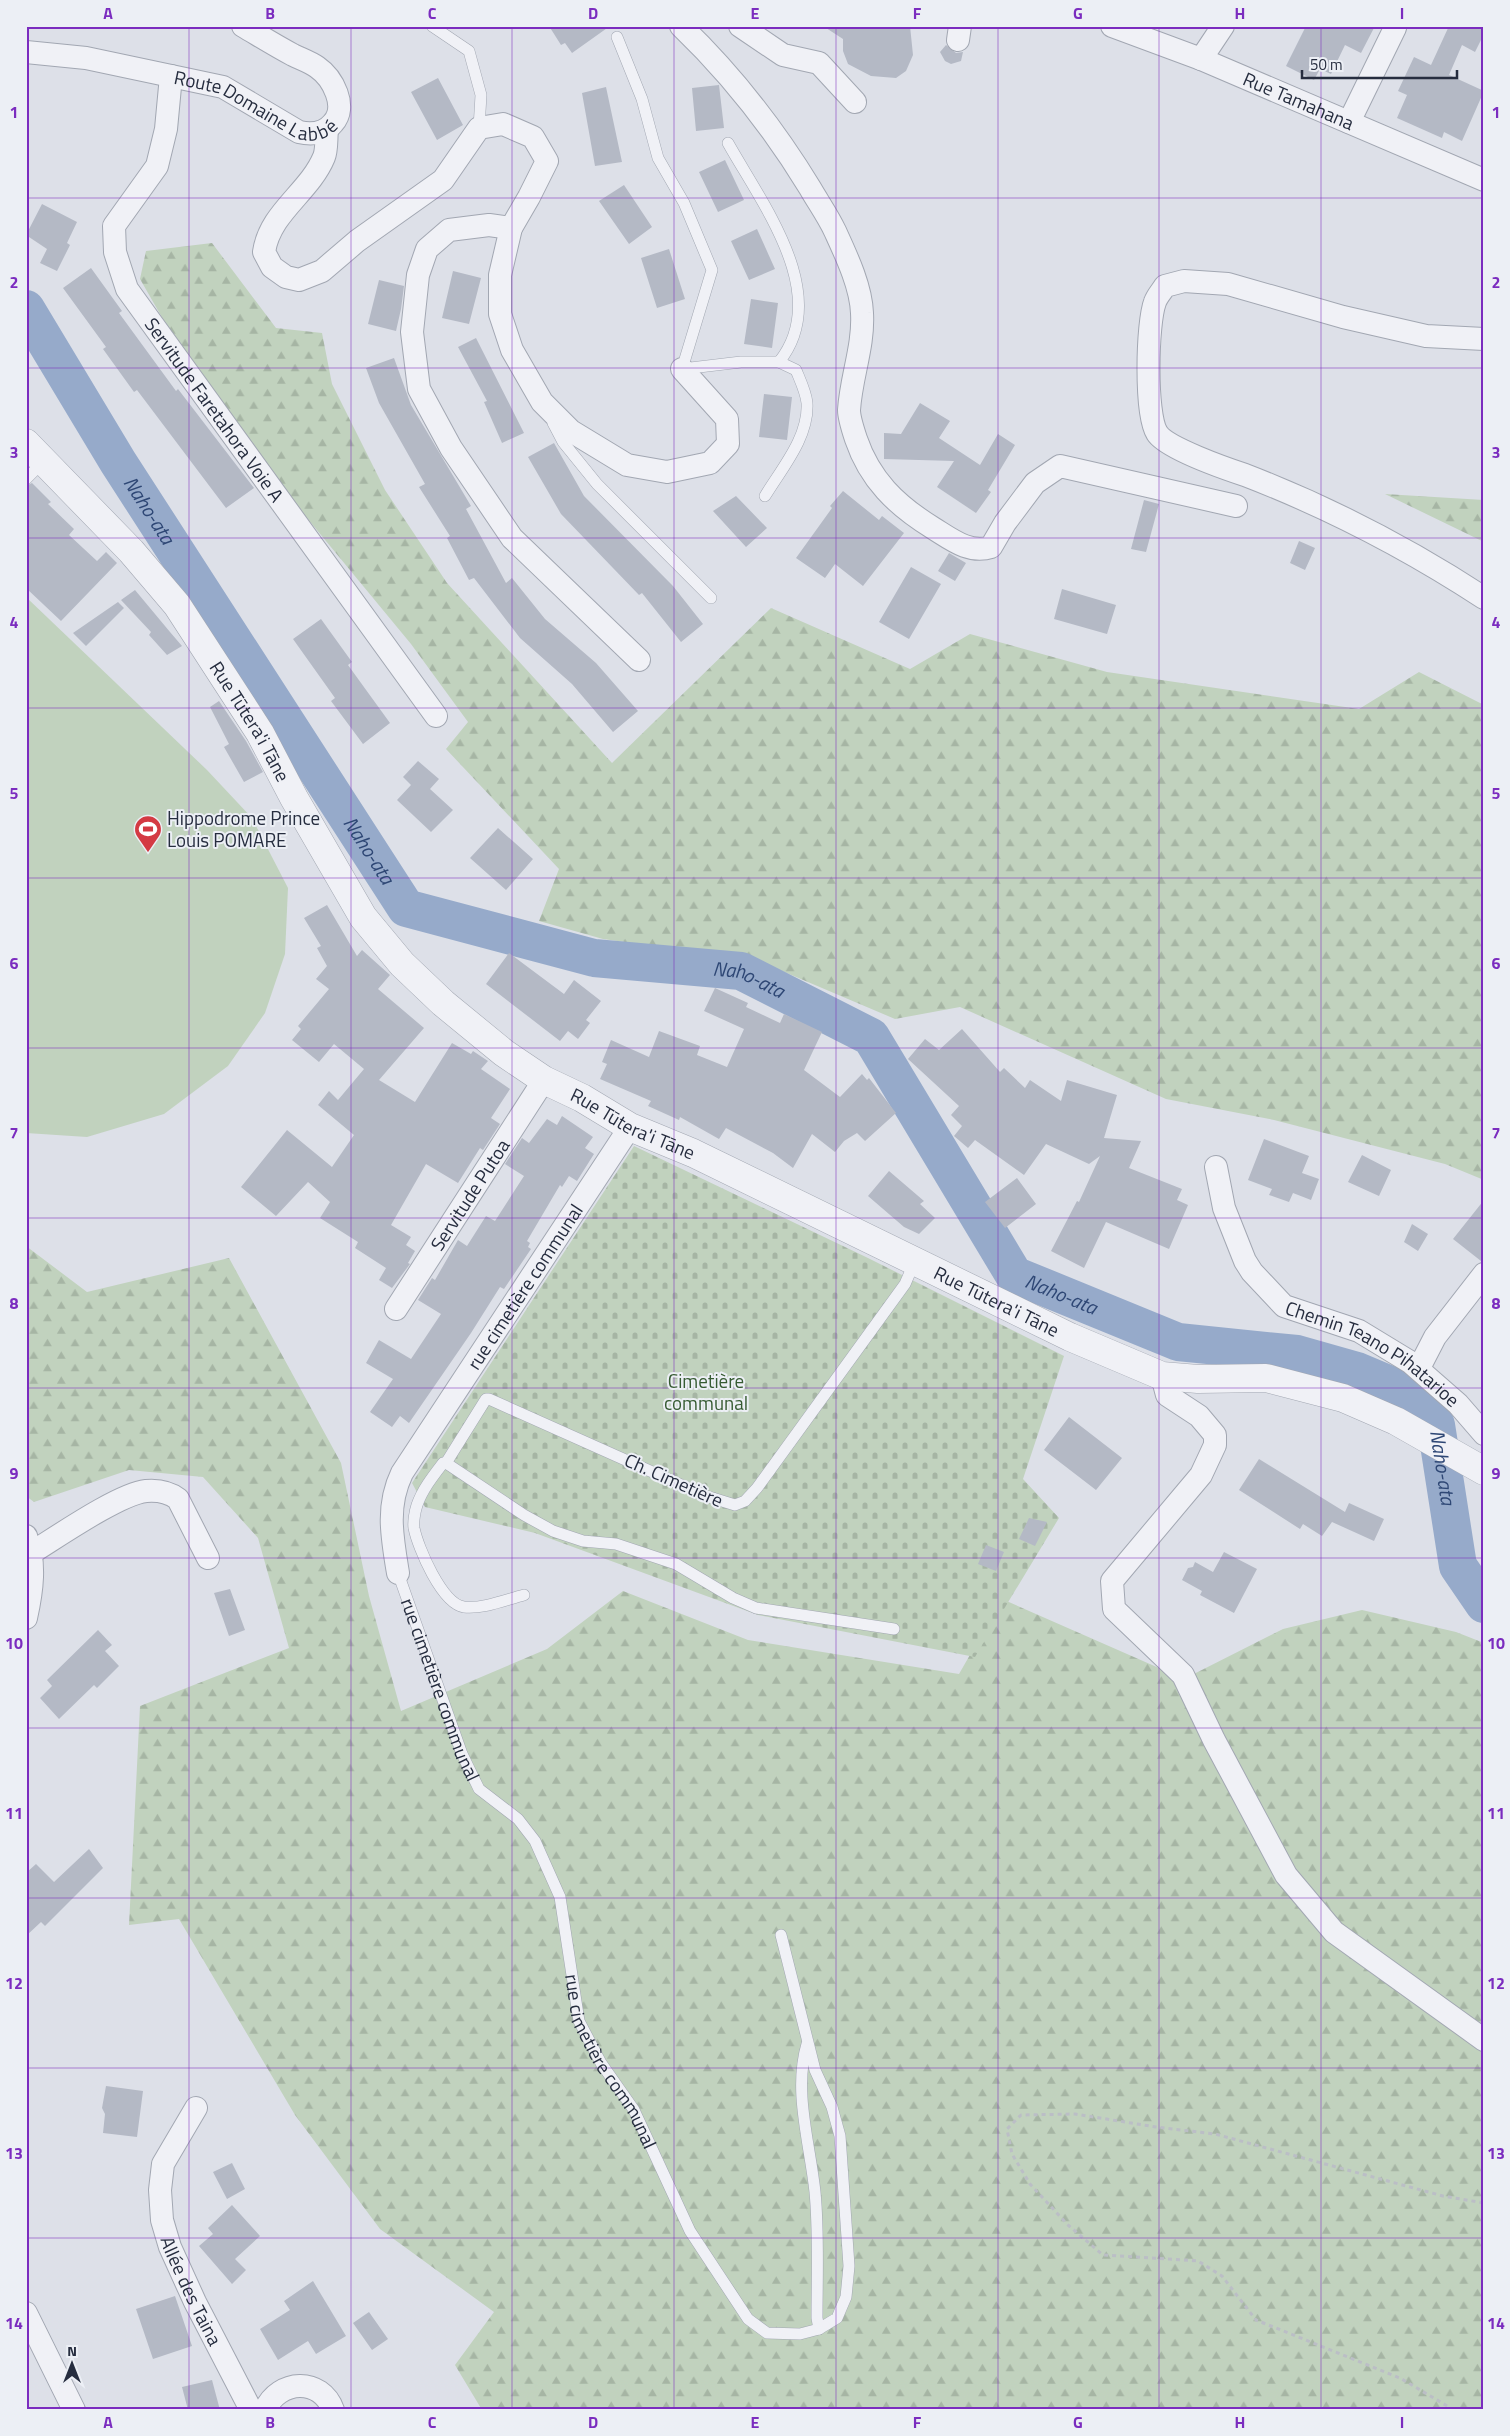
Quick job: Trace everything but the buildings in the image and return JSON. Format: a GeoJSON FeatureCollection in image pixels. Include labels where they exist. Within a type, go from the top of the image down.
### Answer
{"type":"FeatureCollection","features":[{"type":"Feature","properties":{"kind":"street","name":"Route Domaine Labbé"},"geometry":{"type":"LineString","coordinates":[[26,52],[86,58],[223,87],[299,132],[312,135],[326,130],[335,122],[339,112],[338,98],[332,84],[318,68],[243,26]]}},
{"type":"Feature","properties":{"kind":"street"},"geometry":{"type":"LineString","coordinates":[[681,26],[714,57],[760,114],[800,172],[834,230],[856,284],[862,311],[862,340],[849,411],[854,432],[871,474],[909,513],[955,542],[972,549],[991,547],[1005,523],[1035,483],[1060,466],[1236,506]]}},
{"type":"Feature","properties":{"kind":"street"},"geometry":{"type":"LineString","coordinates":[[740,26],[783,55],[818,63],[856,102]]}},
{"type":"Feature","properties":{"kind":"street","name":"Rue Tamahana"},"geometry":{"type":"LineString","coordinates":[[1112,26],[1201,58],[1350,122],[1482,174]]}},
{"type":"Feature","properties":{"kind":"street"},"geometry":{"type":"LineString","coordinates":[[1201,58],[1223,26]]}},
{"type":"Feature","properties":{"kind":"street"},"geometry":{"type":"LineString","coordinates":[[1350,122],[1395,28]]}},
{"type":"Feature","properties":{"kind":"street","name":"Servitude Faretahora Voie A"},"geometry":{"type":"LineString","coordinates":[[171,76],[166,129],[157,166],[114,226],[115,252],[127,289],[436,716]]}},
{"type":"Feature","properties":{"kind":"street"},"geometry":{"type":"LineString","coordinates":[[326,130],[325,156],[317,170],[276,220],[266,240],[264,252],[272,267],[286,277],[300,280],[322,271],[357,241],[443,180],[479,128],[503,124],[533,137],[547,161],[530,198],[511,228],[500,275],[500,314],[512,350],[542,402],[571,431],[627,465],[667,472],[710,463],[728,444],[727,419],[682,369]]}},
{"type":"Feature","properties":{"kind":"street"},"geometry":{"type":"LineString","coordinates":[[511,228],[489,225],[449,230],[427,249],[418,275],[412,332],[419,389],[451,448],[512,538],[639,660]]}},
{"type":"Feature","properties":{"kind":"street"},"geometry":{"type":"LineString","coordinates":[[1484,339],[1426,336],[1343,317],[1228,284],[1184,281],[1165,286],[1155,302],[1147,354],[1152,411],[1157,433],[1173,446],[1277,487],[1366,529],[1484,598]]}},
{"type":"Feature","properties":{"kind":"street","name":"Rue Tūtera'i Tāne"},"geometry":{"type":"LineString","coordinates":[[32,461],[130,551],[177,605],[260,733],[294,798],[364,917],[402,964],[429,990],[504,1052],[544,1080],[582,1098],[630,1127],[694,1153],[1070,1337],[1162,1376],[1198,1379],[1266,1378],[1343,1398],[1396,1421],[1477,1467]]}},
{"type":"Feature","properties":{"kind":"street","name":"Servitude Putoa"},"geometry":{"type":"LineString","coordinates":[[396,1309],[544,1080]]}},
{"type":"Feature","properties":{"kind":"street","name":"rue cimetière communal"},"geometry":{"type":"LineString","coordinates":[[398,1573],[390,1513],[394,1493],[402,1473],[630,1127]]}},
{"type":"Feature","properties":{"kind":"street","name":"Chemin Teano Pihatarioe"},"geometry":{"type":"LineString","coordinates":[[1216,1167],[1224,1208],[1244,1261],[1284,1306],[1359,1332],[1419,1368],[1458,1404],[1484,1434]]}},
{"type":"Feature","properties":{"kind":"street"},"geometry":{"type":"LineString","coordinates":[[1419,1368],[1435,1337],[1484,1274]]}},
{"type":"Feature","properties":{"kind":"street"},"geometry":{"type":"LineString","coordinates":[[1162,1376],[1167,1395],[1199,1416],[1215,1435],[1215,1445],[1201,1475],[1112,1581],[1114,1609],[1183,1675],[1214,1740],[1286,1875],[1334,1932],[1484,2040]]}},
{"type":"Feature","properties":{"kind":"street"},"geometry":{"type":"LineString","coordinates":[[26,1618],[31,1592],[29,1544],[136,1494],[147,1491],[170,1492],[178,1499],[208,1558]]}},
{"type":"Feature","properties":{"kind":"street","name":"Allée des Taina"},"geometry":{"type":"LineString","coordinates":[[196,2108],[164,2163],[160,2202],[162,2220],[170,2247],[195,2302],[251,2410]]}},
{"type":"Feature","properties":{"kind":"street"},"geometry":{"type":"LineString","coordinates":[[26,2313],[74,2410]]}},
{"type":"Feature","properties":{"kind":"street"},"geometry":{"type":"LineString","coordinates":[[265,2410],[270,2400],[279,2391],[292,2385],[305,2386],[323,2393],[334,2410]]}},
{"type":"Feature","properties":{"kind":"lane"},"geometry":{"type":"LineString","coordinates":[[432,26],[469,51],[481,95],[479,128]]}},
{"type":"Feature","properties":{"kind":"lane"},"geometry":{"type":"LineString","coordinates":[[617,37],[642,99],[658,158],[684,203],[712,270],[682,369],[741,362],[779,362],[796,370],[807,400],[807,420],[794,450],[765,496]]}},
{"type":"Feature","properties":{"kind":"lane"},"geometry":{"type":"LineString","coordinates":[[728,144],[788,251],[798,289],[798,318],[787,352],[779,362]]}},
{"type":"Feature","properties":{"kind":"lane"},"geometry":{"type":"LineString","coordinates":[[542,402],[563,442],[597,484],[711,598]]}},
{"type":"Feature","properties":{"kind":"lane","name":"Ch. Cimetière"},"geometry":{"type":"LineString","coordinates":[[524,1595],[477,1607],[462,1607],[443,1592],[420,1546],[414,1526],[417,1506],[429,1482],[443,1463],[446,1463],[486,1398],[706,1496],[735,1505],[745,1501],[757,1488],[905,1284],[915,1261]]}},
{"type":"Feature","properties":{"kind":"lane"},"geometry":{"type":"LineString","coordinates":[[446,1463],[516,1510],[553,1531],[583,1541],[616,1544],[676,1564],[733,1598],[756,1608],[894,1629]]}},
{"type":"Feature","properties":{"kind":"lane","name":"rue cimetière communal"},"geometry":{"type":"LineString","coordinates":[[398,1573],[472,1777],[479,1789],[503,1806],[531,1833],[560,1897],[579,2022],[601,2063],[634,2110],[690,2231],[748,2319],[767,2333],[800,2334],[819,2329]]}},
{"type":"Feature","properties":{"kind":"lane"},"geometry":{"type":"LineString","coordinates":[[781,1935],[808,2042],[815,2070],[832,2107],[840,2136],[848,2266],[846,2297],[837,2318],[819,2329],[817,2318],[815,2192],[801,2082],[803,2060],[808,2042]]}},
{"type":"Feature","properties":{"kind":"path"},"geometry":{"type":"LineString","coordinates":[[1454,2410],[1400,2378],[1256,2320],[1222,2276],[1198,2261],[1103,2255],[1068,2225],[1030,2184],[1012,2154],[1007,2130],[1022,2115],[1075,2114],[1216,2134],[1443,2196],[1484,2203]]}},
{"type":"Feature","properties":{"kind":"green space"},"geometry":{"type":"Polygon","coordinates":[[[212,243],[276,328],[322,333],[332,384],[385,490],[447,583],[612,763],[771,608],[910,669],[970,634],[1107,672],[1359,709],[1419,672],[1484,705],[1484,1180],[1445,1164],[1274,1120],[1166,1099],[960,1007],[895,1019],[756,960],[603,939],[539,921],[559,869],[446,749],[468,722],[411,644],[302,512],[164,321],[140,279],[146,251],[212,243]]]}},
{"type":"Feature","properties":{"kind":"green space"},"geometry":{"type":"Polygon","coordinates":[[[1385,494],[1484,500],[1484,542],[1385,494]]]}},
{"type":"Feature","properties":{"kind":"green space","name":"Hippodrome Prince Louis POMARE"},"geometry":{"type":"Polygon","coordinates":[[[26,597],[207,770],[252,818],[288,888],[285,954],[265,1013],[228,1066],[164,1114],[87,1137],[26,1133],[26,597]]]}},
{"type":"Feature","properties":{"kind":"green space","name":"Cimetière communal"},"geometry":{"type":"Polygon","coordinates":[[[634,1146],[868,1258],[1064,1356],[1023,1479],[1059,1518],[975,1657],[758,1615],[535,1533],[425,1507],[412,1483],[634,1146]]]}},
{"type":"Feature","properties":{"kind":"green space"},"geometry":{"type":"Polygon","coordinates":[[[26,1246],[87,1292],[229,1258],[341,1463],[369,1596],[401,1711],[547,1649],[623,1591],[748,1640],[959,1674],[1002,1599],[1184,1679],[1283,1629],[1362,1610],[1456,1632],[1484,1643],[1484,2410],[482,2410],[455,2365],[494,2312],[380,2229],[295,2115],[179,1919],[129,1925],[140,1706],[289,1648],[258,1538],[203,1477],[129,1470],[34,1502],[26,1496],[26,1246]]]}},
{"type":"Feature","properties":{"kind":"waterway","name":"Naho-ata"},"geometry":{"type":"LineString","coordinates":[[26,309],[118,462],[406,908],[594,958],[741,971],[871,1037],[1014,1275],[1178,1342],[1297,1354],[1357,1371],[1407,1392],[1425,1407],[1436,1425],[1458,1566],[1484,1604]]}},
{"type":"Feature","properties":{"kind":"place","name":"Hippodrome Prince Louis POMARE"},"geometry":{"type":"Point","coordinates":[148,853]}}]}
